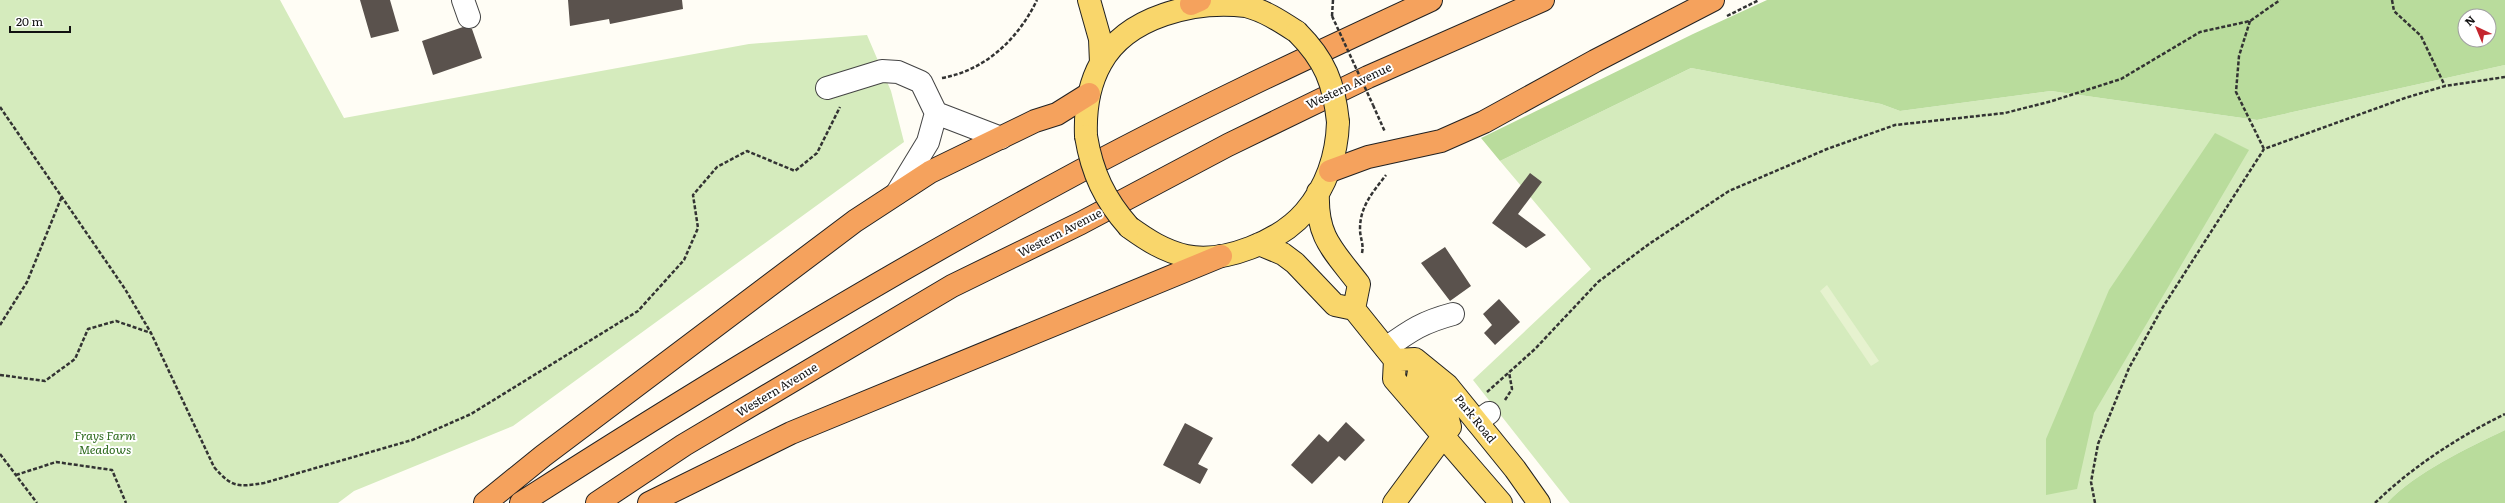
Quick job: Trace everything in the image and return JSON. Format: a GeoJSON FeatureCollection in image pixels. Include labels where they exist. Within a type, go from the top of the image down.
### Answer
{"type":"FeatureCollection","features":[{"type":"Feature","properties":{"kind":"highway"},"geometry":{"type":"LineString","coordinates":[[521,503],[732,369],[1060,181],[1208,105],[1431,0]]}},
{"type":"Feature","properties":{"kind":"highway","name":"Western Avenue"},"geometry":{"type":"LineString","coordinates":[[598,503],[684,446],[952,286],[1081,223],[1242,138],[1375,73],[1543,0]]}},
{"type":"Feature","properties":{"kind":"highway"},"geometry":{"type":"LineString","coordinates":[[1330,171],[1368,157],[1441,141],[1484,122],[1595,61],[1713,0]]}},
{"type":"Feature","properties":{"kind":"highway"},"geometry":{"type":"LineString","coordinates":[[485,503],[543,456],[815,250],[897,193],[965,153],[1001,138],[1035,121],[1057,114],[1089,94]]}},
{"type":"Feature","properties":{"kind":"highway"},"geometry":{"type":"LineString","coordinates":[[649,503],[791,433],[1221,256]]}},
{"type":"Feature","properties":{"kind":"main road"},"geometry":{"type":"LineString","coordinates":[[1088,0],[1100,38],[1101,63]]}},
{"type":"Feature","properties":{"kind":"main road"},"geometry":{"type":"LineString","coordinates":[[1223,1],[1246,6],[1272,16],[1296,32],[1314,49],[1327,71],[1335,94],[1338,122],[1338,142],[1330,171],[1304,212],[1284,229],[1259,244],[1241,252],[1221,256],[1188,257],[1168,251],[1151,243],[1129,228],[1112,207],[1098,184],[1090,159],[1086,136],[1086,113],[1089,94],[1101,63],[1114,44],[1129,31],[1146,20],[1159,5],[1223,1]]}},
{"type":"Feature","properties":{"kind":"main road"},"geometry":{"type":"LineString","coordinates":[[1318,192],[1317,211],[1320,228],[1330,246],[1359,284],[1354,309]]}},
{"type":"Feature","properties":{"kind":"main road"},"geometry":{"type":"LineString","coordinates":[[1259,244],[1283,254],[1295,263],[1335,305],[1354,309],[1390,354],[1394,379],[1501,503]]}},
{"type":"Feature","properties":{"kind":"main road","name":"Park Road"},"geometry":{"type":"LineString","coordinates":[[1390,354],[1415,359],[1420,365],[1447,385],[1484,410],[1539,503]]}},
{"type":"Feature","properties":{"kind":"main road"},"geometry":{"type":"LineString","coordinates":[[1394,503],[1450,427],[1449,420],[1418,377],[1420,365]]}},
{"type":"Feature","properties":{"kind":"lane"},"geometry":{"type":"LineString","coordinates":[[827,88],[882,71],[898,72],[922,82],[936,113],[928,142],[897,193]]}},
{"type":"Feature","properties":{"kind":"lane"},"geometry":{"type":"LineString","coordinates":[[936,113],[1001,138]]}},
{"type":"Feature","properties":{"kind":"lane"},"geometry":{"type":"LineString","coordinates":[[1390,354],[1426,321],[1453,314]]}},
{"type":"Feature","properties":{"kind":"path"},"geometry":{"type":"LineString","coordinates":[[922,82],[955,76],[993,57],[1023,27],[1037,0]]}},
{"type":"Feature","properties":{"kind":"path"},"geometry":{"type":"LineString","coordinates":[[1333,0],[1332,16],[1386,136]]}},
{"type":"Feature","properties":{"kind":"path"},"geometry":{"type":"LineString","coordinates":[[1484,410],[1508,371],[1535,349],[1598,282],[1649,244],[1729,191],[1828,149],[1895,125],[2006,112],[2084,91],[2121,79],[2200,32],[2250,21],[2280,0]]}},
{"type":"Feature","properties":{"kind":"path"},"geometry":{"type":"LineString","coordinates":[[2392,0],[2394,11],[2421,36],[2445,86]]}},
{"type":"Feature","properties":{"kind":"path"},"geometry":{"type":"LineString","coordinates":[[2250,21],[2239,56],[2236,92],[2264,149]]}},
{"type":"Feature","properties":{"kind":"path"},"geometry":{"type":"LineString","coordinates":[[2095,503],[2091,482],[2098,444],[2129,368],[2161,310],[2264,149],[2333,123],[2445,86],[2505,77]]}},
{"type":"Feature","properties":{"kind":"path"},"geometry":{"type":"LineString","coordinates":[[0,107],[126,289],[151,333],[214,467],[226,480],[240,486],[264,483],[412,440],[471,414],[638,311],[684,260],[698,228],[693,195],[717,167],[747,151],[795,171],[816,153],[854,80]]}},
{"type":"Feature","properties":{"kind":"path"},"geometry":{"type":"LineString","coordinates":[[1363,247],[1360,230],[1365,201],[1386,176],[1388,169]]}},
{"type":"Feature","properties":{"kind":"path"},"geometry":{"type":"LineString","coordinates":[[0,325],[27,282],[62,196]]}},
{"type":"Feature","properties":{"kind":"path"},"geometry":{"type":"LineString","coordinates":[[0,375],[44,381],[75,359],[88,329],[116,321],[151,333]]}},
{"type":"Feature","properties":{"kind":"path"},"geometry":{"type":"LineString","coordinates":[[1484,410],[1507,399],[1512,389],[1508,371]]}},
{"type":"Feature","properties":{"kind":"path"},"geometry":{"type":"LineString","coordinates":[[2375,503],[2396,483],[2425,462],[2505,414]]}},
{"type":"Feature","properties":{"kind":"path"},"geometry":{"type":"LineString","coordinates":[[0,454],[37,503]]}},
{"type":"Feature","properties":{"kind":"path"},"geometry":{"type":"LineString","coordinates":[[16,475],[56,462],[112,470],[126,503]]}},
{"type":"Feature","properties":{"kind":"green space","name":"Frays Farm Meadows"},"geometry":{"type":"Polygon","coordinates":[[[0,0],[280,0],[344,118],[749,44],[867,35],[891,91],[904,142],[513,426],[354,491],[338,503],[0,503],[0,0]]]}},
{"type":"Feature","properties":{"kind":"green space"},"geometry":{"type":"Polygon","coordinates":[[[1767,0],[2505,0],[2505,65],[2257,120],[2051,91],[1900,111],[1881,104],[1691,68],[1500,161],[1481,138],[1693,34],[1767,0]]]}},
{"type":"Feature","properties":{"kind":"green space"},"geometry":{"type":"Polygon","coordinates":[[[2505,65],[2505,430],[2426,471],[2398,492],[2387,503],[1570,503],[1473,380],[1591,269],[1500,161],[1691,68],[1881,104],[1900,111],[2051,91],[2257,120],[2505,65]]]}},
{"type":"Feature","properties":{"kind":"green space"},"geometry":{"type":"Polygon","coordinates":[[[2215,133],[2249,150],[2094,413],[2077,489],[2046,495],[2046,439],[2109,290],[2215,133]]]}},
{"type":"Feature","properties":{"kind":"green space"},"geometry":{"type":"Polygon","coordinates":[[[1827,285],[1879,361],[1871,366],[1820,291],[1827,285]]]}},
{"type":"Feature","properties":{"kind":"green space"},"geometry":{"type":"Polygon","coordinates":[[[2505,430],[2505,503],[2387,503],[2398,492],[2426,471],[2505,430]]]}},
{"type":"Feature","properties":{"kind":"building"},"geometry":{"type":"Polygon","coordinates":[[[360,0],[390,0],[399,31],[371,38],[360,0]]]}},
{"type":"Feature","properties":{"kind":"building"},"geometry":{"type":"Polygon","coordinates":[[[568,0],[682,0],[683,9],[610,24],[609,19],[570,26],[568,0]]]}},
{"type":"Feature","properties":{"kind":"building"},"geometry":{"type":"Polygon","coordinates":[[[463,27],[472,29],[482,58],[433,75],[422,41],[463,27]]]}},
{"type":"Feature","properties":{"kind":"building"},"geometry":{"type":"Polygon","coordinates":[[[1530,173],[1542,182],[1518,214],[1546,235],[1526,248],[1492,223],[1530,173]]]}},
{"type":"Feature","properties":{"kind":"building"},"geometry":{"type":"Polygon","coordinates":[[[1445,247],[1471,286],[1450,301],[1421,263],[1445,247]]]}},
{"type":"Feature","properties":{"kind":"building"},"geometry":{"type":"Polygon","coordinates":[[[1499,299],[1520,322],[1495,345],[1484,333],[1492,325],[1483,314],[1499,299]]]}},
{"type":"Feature","properties":{"kind":"building"},"geometry":{"type":"Polygon","coordinates":[[[1346,422],[1365,440],[1345,461],[1339,456],[1312,484],[1291,465],[1319,434],[1328,442],[1346,422]]]}},
{"type":"Feature","properties":{"kind":"building"},"geometry":{"type":"Polygon","coordinates":[[[1185,423],[1213,438],[1198,464],[1208,469],[1200,484],[1163,465],[1185,423]]]}}]}
